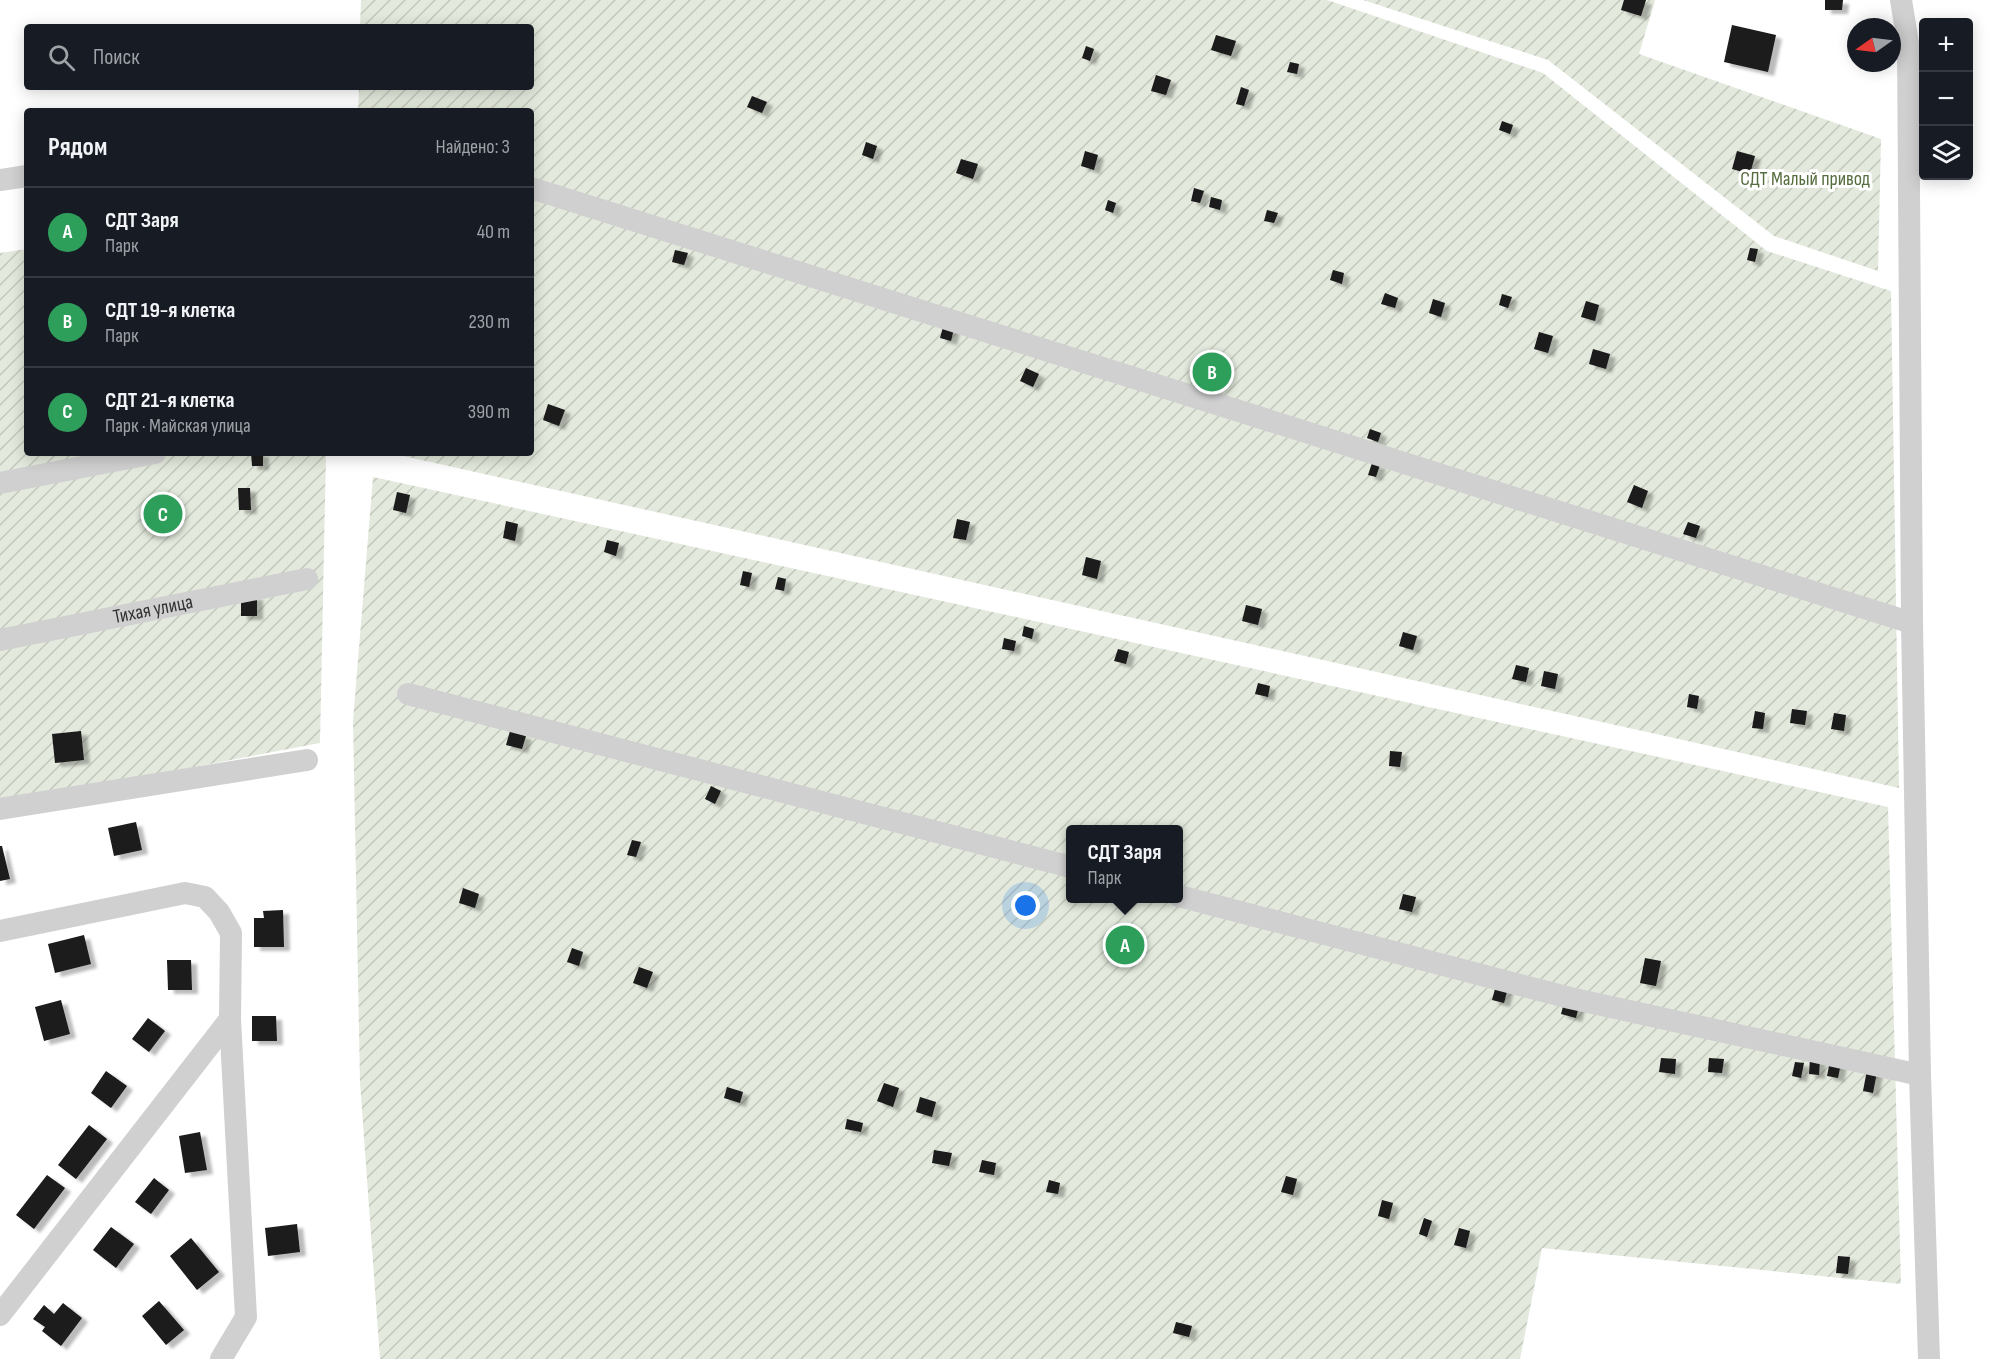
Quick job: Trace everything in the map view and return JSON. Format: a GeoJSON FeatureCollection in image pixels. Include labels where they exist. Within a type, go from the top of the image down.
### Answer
{"type":"FeatureCollection","features":[{"type":"Feature","properties":{"kind":"street"},"geometry":{"type":"LineString","coordinates":[[1901,0],[1908,42],[1912,623],[1920,1075],[1929,1359]]}},
{"type":"Feature","properties":{"kind":"street"},"geometry":{"type":"LineString","coordinates":[[0,180],[24,176]]}},
{"type":"Feature","properties":{"kind":"street"},"geometry":{"type":"LineString","coordinates":[[534,189],[1912,623]]}},
{"type":"Feature","properties":{"kind":"street"},"geometry":{"type":"LineString","coordinates":[[0,483],[140,456]]}},
{"type":"Feature","properties":{"kind":"street","name":"Тихая улица"},"geometry":{"type":"LineString","coordinates":[[0,640],[307,579]]}},
{"type":"Feature","properties":{"kind":"street"},"geometry":{"type":"LineString","coordinates":[[408,694],[1066,866]]}},
{"type":"Feature","properties":{"kind":"street"},"geometry":{"type":"LineString","coordinates":[[0,809],[307,760]]}},
{"type":"Feature","properties":{"kind":"street"},"geometry":{"type":"LineString","coordinates":[[0,931],[185,893],[205,897],[219,912],[231,933],[230,1019],[246,1317],[221,1359]]}},
{"type":"Feature","properties":{"kind":"street"},"geometry":{"type":"LineString","coordinates":[[1183,897],[1570,998],[1920,1075]]}},
{"type":"Feature","properties":{"kind":"street"},"geometry":{"type":"LineString","coordinates":[[0,1315],[230,1019]]}},
{"type":"Feature","properties":{"kind":"green space"},"geometry":{"type":"Polygon","coordinates":[[[361,0],[1327,0],[1543,73],[1767,251],[1891,291],[1899,788],[404,456],[534,456],[534,108],[358,108],[359,90],[534,90],[534,24],[360,24],[361,0]]]}},
{"type":"Feature","properties":{"kind":"green space","name":"СДТ Малый привод"},"geometry":{"type":"Polygon","coordinates":[[[1363,0],[1655,0],[1639,54],[1881,139],[1878,271],[1774,236],[1548,60],[1363,0]]]}},
{"type":"Feature","properties":{"kind":"green space"},"geometry":{"type":"Polygon","coordinates":[[[24,249],[24,456],[326,456],[320,743],[0,804],[0,253],[24,249]]]}},
{"type":"Feature","properties":{"kind":"green space"},"geometry":{"type":"Polygon","coordinates":[[[373,477],[1888,807],[1901,1284],[1542,1248],[1520,1359],[380,1359],[360,1082],[353,721],[373,477]]]}},
{"type":"Feature","properties":{"kind":"building"},"geometry":{"type":"Polygon","coordinates":[[[1624,0],[1646,0],[1641,16],[1621,10],[1624,0]]]}},
{"type":"Feature","properties":{"kind":"building"},"geometry":{"type":"Polygon","coordinates":[[[1825,0],[1843,0],[1842,10],[1825,10],[1825,0]]]}},
{"type":"Feature","properties":{"kind":"building"},"geometry":{"type":"Polygon","coordinates":[[[1732,25],[1776,35],[1768,72],[1724,62],[1732,25]]]}},
{"type":"Feature","properties":{"kind":"building"},"geometry":{"type":"Polygon","coordinates":[[[1216,35],[1236,41],[1231,56],[1211,50],[1216,35]]]}},
{"type":"Feature","properties":{"kind":"building"},"geometry":{"type":"Polygon","coordinates":[[[1086,46],[1094,49],[1090,61],[1082,58],[1086,46]]]}},
{"type":"Feature","properties":{"kind":"building"},"geometry":{"type":"Polygon","coordinates":[[[1290,62],[1299,64],[1297,74],[1287,72],[1290,62]]]}},
{"type":"Feature","properties":{"kind":"building"},"geometry":{"type":"Polygon","coordinates":[[[1156,75],[1171,80],[1166,95],[1151,91],[1156,75]]]}},
{"type":"Feature","properties":{"kind":"building"},"geometry":{"type":"Polygon","coordinates":[[[1241,87],[1249,90],[1244,106],[1236,104],[1241,87]]]}},
{"type":"Feature","properties":{"kind":"building"},"geometry":{"type":"Polygon","coordinates":[[[752,96],[767,102],[762,113],[747,107],[752,96]]]}},
{"type":"Feature","properties":{"kind":"building"},"geometry":{"type":"Polygon","coordinates":[[[1502,121],[1513,125],[1510,134],[1499,130],[1502,121]]]}},
{"type":"Feature","properties":{"kind":"building"},"geometry":{"type":"Polygon","coordinates":[[[866,142],[877,146],[873,159],[862,155],[866,142]]]}},
{"type":"Feature","properties":{"kind":"building"},"geometry":{"type":"Polygon","coordinates":[[[1085,151],[1098,155],[1094,170],[1081,166],[1085,151]]]}},
{"type":"Feature","properties":{"kind":"building"},"geometry":{"type":"Polygon","coordinates":[[[1737,151],[1755,156],[1750,174],[1732,169],[1737,151]]]}},
{"type":"Feature","properties":{"kind":"building"},"geometry":{"type":"Polygon","coordinates":[[[961,159],[978,164],[973,179],[956,173],[961,159]]]}},
{"type":"Feature","properties":{"kind":"building"},"geometry":{"type":"Polygon","coordinates":[[[1194,188],[1204,191],[1200,203],[1191,201],[1194,188]]]}},
{"type":"Feature","properties":{"kind":"building"},"geometry":{"type":"Polygon","coordinates":[[[1211,197],[1222,200],[1220,210],[1209,207],[1211,197]]]}},
{"type":"Feature","properties":{"kind":"building"},"geometry":{"type":"Polygon","coordinates":[[[1108,200],[1116,203],[1113,213],[1105,210],[1108,200]]]}},
{"type":"Feature","properties":{"kind":"building"},"geometry":{"type":"Polygon","coordinates":[[[1267,210],[1278,213],[1274,223],[1264,221],[1267,210]]]}},
{"type":"Feature","properties":{"kind":"building"},"geometry":{"type":"Polygon","coordinates":[[[1750,248],[1758,249],[1755,262],[1747,260],[1750,248]]]}},
{"type":"Feature","properties":{"kind":"building"},"geometry":{"type":"Polygon","coordinates":[[[675,250],[688,253],[684,265],[672,262],[675,250]]]}},
{"type":"Feature","properties":{"kind":"building"},"geometry":{"type":"Polygon","coordinates":[[[1333,270],[1344,273],[1342,284],[1330,280],[1333,270]]]}},
{"type":"Feature","properties":{"kind":"building"},"geometry":{"type":"Polygon","coordinates":[[[1385,293],[1398,298],[1395,308],[1381,304],[1385,293]]]}},
{"type":"Feature","properties":{"kind":"building"},"geometry":{"type":"Polygon","coordinates":[[[1502,294],[1512,297],[1508,308],[1499,305],[1502,294]]]}},
{"type":"Feature","properties":{"kind":"building"},"geometry":{"type":"Polygon","coordinates":[[[1433,299],[1445,303],[1441,317],[1429,313],[1433,299]]]}},
{"type":"Feature","properties":{"kind":"building"},"geometry":{"type":"Polygon","coordinates":[[[1586,301],[1599,305],[1595,321],[1581,317],[1586,301]]]}},
{"type":"Feature","properties":{"kind":"building"},"geometry":{"type":"Polygon","coordinates":[[[943,327],[954,329],[951,341],[940,338],[943,327]]]}},
{"type":"Feature","properties":{"kind":"building"},"geometry":{"type":"Polygon","coordinates":[[[1539,332],[1553,336],[1548,353],[1534,349],[1539,332]]]}},
{"type":"Feature","properties":{"kind":"building"},"geometry":{"type":"Polygon","coordinates":[[[1593,349],[1610,354],[1606,369],[1589,364],[1593,349]]]}},
{"type":"Feature","properties":{"kind":"building"},"geometry":{"type":"Polygon","coordinates":[[[1026,368],[1039,374],[1033,387],[1020,381],[1026,368]]]}},
{"type":"Feature","properties":{"kind":"building"},"geometry":{"type":"Polygon","coordinates":[[[548,404],[565,410],[559,426],[543,420],[548,404]]]}},
{"type":"Feature","properties":{"kind":"building"},"geometry":{"type":"Polygon","coordinates":[[[1370,429],[1381,433],[1378,442],[1367,438],[1370,429]]]}},
{"type":"Feature","properties":{"kind":"building"},"geometry":{"type":"Polygon","coordinates":[[[251,456],[263,456],[263,466],[252,466],[251,456]]]}},
{"type":"Feature","properties":{"kind":"building"},"geometry":{"type":"Polygon","coordinates":[[[1372,463],[1380,465],[1376,477],[1368,475],[1372,463]]]}},
{"type":"Feature","properties":{"kind":"building"},"geometry":{"type":"Polygon","coordinates":[[[1634,485],[1648,491],[1642,508],[1627,502],[1634,485]]]}},
{"type":"Feature","properties":{"kind":"building"},"geometry":{"type":"Polygon","coordinates":[[[238,488],[250,488],[251,510],[239,510],[238,488]]]}},
{"type":"Feature","properties":{"kind":"building"},"geometry":{"type":"Polygon","coordinates":[[[397,492],[410,495],[406,513],[393,510],[397,492]]]}},
{"type":"Feature","properties":{"kind":"building"},"geometry":{"type":"Polygon","coordinates":[[[957,519],[970,522],[966,540],[953,538],[957,519]]]}},
{"type":"Feature","properties":{"kind":"building"},"geometry":{"type":"Polygon","coordinates":[[[506,521],[518,524],[515,541],[503,538],[506,521]]]}},
{"type":"Feature","properties":{"kind":"building"},"geometry":{"type":"Polygon","coordinates":[[[1688,522],[1700,526],[1696,538],[1683,534],[1688,522]]]}},
{"type":"Feature","properties":{"kind":"building"},"geometry":{"type":"Polygon","coordinates":[[[607,540],[619,543],[616,556],[604,552],[607,540]]]}},
{"type":"Feature","properties":{"kind":"building"},"geometry":{"type":"Polygon","coordinates":[[[1086,557],[1101,561],[1097,579],[1082,575],[1086,557]]]}},
{"type":"Feature","properties":{"kind":"building"},"geometry":{"type":"Polygon","coordinates":[[[743,571],[752,573],[749,587],[740,585],[743,571]]]}},
{"type":"Feature","properties":{"kind":"building"},"geometry":{"type":"Polygon","coordinates":[[[778,577],[786,579],[784,591],[775,589],[778,577]]]}},
{"type":"Feature","properties":{"kind":"building"},"geometry":{"type":"Polygon","coordinates":[[[241,596],[257,596],[257,616],[241,616],[241,596]]]}},
{"type":"Feature","properties":{"kind":"building"},"geometry":{"type":"Polygon","coordinates":[[[1246,605],[1262,609],[1258,625],[1242,621],[1246,605]]]}},
{"type":"Feature","properties":{"kind":"building"},"geometry":{"type":"Polygon","coordinates":[[[1024,626],[1034,629],[1032,639],[1022,636],[1024,626]]]}},
{"type":"Feature","properties":{"kind":"building"},"geometry":{"type":"Polygon","coordinates":[[[1403,632],[1417,636],[1413,650],[1399,646],[1403,632]]]}},
{"type":"Feature","properties":{"kind":"building"},"geometry":{"type":"Polygon","coordinates":[[[1004,638],[1016,641],[1014,651],[1002,649],[1004,638]]]}},
{"type":"Feature","properties":{"kind":"building"},"geometry":{"type":"Polygon","coordinates":[[[1118,649],[1129,652],[1126,664],[1114,661],[1118,649]]]}},
{"type":"Feature","properties":{"kind":"building"},"geometry":{"type":"Polygon","coordinates":[[[1516,665],[1529,668],[1526,682],[1512,679],[1516,665]]]}},
{"type":"Feature","properties":{"kind":"building"},"geometry":{"type":"Polygon","coordinates":[[[1544,671],[1558,674],[1555,689],[1541,686],[1544,671]]]}},
{"type":"Feature","properties":{"kind":"building"},"geometry":{"type":"Polygon","coordinates":[[[1258,683],[1270,686],[1268,697],[1255,694],[1258,683]]]}},
{"type":"Feature","properties":{"kind":"building"},"geometry":{"type":"Polygon","coordinates":[[[1689,694],[1699,696],[1697,709],[1687,707],[1689,694]]]}},
{"type":"Feature","properties":{"kind":"building"},"geometry":{"type":"Polygon","coordinates":[[[1792,709],[1807,711],[1805,725],[1790,723],[1792,709]]]}},
{"type":"Feature","properties":{"kind":"building"},"geometry":{"type":"Polygon","coordinates":[[[1755,711],[1765,713],[1763,729],[1752,728],[1755,711]]]}},
{"type":"Feature","properties":{"kind":"building"},"geometry":{"type":"Polygon","coordinates":[[[1834,713],[1846,715],[1844,731],[1831,729],[1834,713]]]}},
{"type":"Feature","properties":{"kind":"building"},"geometry":{"type":"Polygon","coordinates":[[[81,731],[84,760],[55,763],[52,734],[81,731]]]}},
{"type":"Feature","properties":{"kind":"building"},"geometry":{"type":"Polygon","coordinates":[[[510,731],[526,736],[522,749],[506,745],[510,731]]]}},
{"type":"Feature","properties":{"kind":"building"},"geometry":{"type":"Polygon","coordinates":[[[1390,751],[1402,752],[1400,767],[1389,766],[1390,751]]]}},
{"type":"Feature","properties":{"kind":"building"},"geometry":{"type":"Polygon","coordinates":[[[711,786],[721,791],[715,804],[705,799],[711,786]]]}},
{"type":"Feature","properties":{"kind":"building"},"geometry":{"type":"Polygon","coordinates":[[[136,822],[142,850],[114,856],[108,828],[136,822]]]}},
{"type":"Feature","properties":{"kind":"building"},"geometry":{"type":"Polygon","coordinates":[[[632,840],[641,842],[636,857],[627,855],[632,840]]]}},
{"type":"Feature","properties":{"kind":"building"},"geometry":{"type":"Polygon","coordinates":[[[0,846],[2,846],[10,879],[0,881],[0,846]]]}},
{"type":"Feature","properties":{"kind":"building"},"geometry":{"type":"Polygon","coordinates":[[[463,888],[479,894],[475,908],[459,903],[463,888]]]}},
{"type":"Feature","properties":{"kind":"building"},"geometry":{"type":"Polygon","coordinates":[[[1403,894],[1416,897],[1412,912],[1399,909],[1403,894]]]}},
{"type":"Feature","properties":{"kind":"building"},"geometry":{"type":"Polygon","coordinates":[[[283,910],[284,947],[254,947],[254,918],[264,918],[263,911],[283,910]]]}},
{"type":"Feature","properties":{"kind":"building"},"geometry":{"type":"Polygon","coordinates":[[[84,935],[91,964],[55,973],[48,944],[84,935]]]}},
{"type":"Feature","properties":{"kind":"building"},"geometry":{"type":"Polygon","coordinates":[[[572,948],[583,952],[579,966],[567,962],[572,948]]]}},
{"type":"Feature","properties":{"kind":"building"},"geometry":{"type":"Polygon","coordinates":[[[1645,958],[1661,961],[1656,986],[1640,983],[1645,958]]]}},
{"type":"Feature","properties":{"kind":"building"},"geometry":{"type":"Polygon","coordinates":[[[167,960],[191,960],[192,990],[168,990],[167,960]]]}},
{"type":"Feature","properties":{"kind":"building"},"geometry":{"type":"Polygon","coordinates":[[[639,967],[653,972],[647,988],[633,983],[639,967]]]}},
{"type":"Feature","properties":{"kind":"building"},"geometry":{"type":"Polygon","coordinates":[[[1496,985],[1508,988],[1504,1003],[1492,1000],[1496,985]]]}},
{"type":"Feature","properties":{"kind":"building"},"geometry":{"type":"Polygon","coordinates":[[[61,1000],[70,1034],[44,1041],[35,1007],[61,1000]]]}},
{"type":"Feature","properties":{"kind":"building"},"geometry":{"type":"Polygon","coordinates":[[[1564,1003],[1579,1006],[1576,1018],[1561,1014],[1564,1003]]]}},
{"type":"Feature","properties":{"kind":"building"},"geometry":{"type":"Polygon","coordinates":[[[252,1016],[276,1016],[277,1041],[252,1041],[252,1016]]]}},
{"type":"Feature","properties":{"kind":"building"},"geometry":{"type":"Polygon","coordinates":[[[148,1018],[165,1031],[149,1052],[132,1039],[148,1018]]]}},
{"type":"Feature","properties":{"kind":"building"},"geometry":{"type":"Polygon","coordinates":[[[1661,1058],[1676,1059],[1675,1074],[1659,1072],[1661,1058]]]}},
{"type":"Feature","properties":{"kind":"building"},"geometry":{"type":"Polygon","coordinates":[[[1709,1058],[1724,1059],[1722,1073],[1708,1072],[1709,1058]]]}},
{"type":"Feature","properties":{"kind":"building"},"geometry":{"type":"Polygon","coordinates":[[[1810,1058],[1820,1059],[1819,1075],[1809,1074],[1810,1058]]]}},
{"type":"Feature","properties":{"kind":"building"},"geometry":{"type":"Polygon","coordinates":[[[1830,1061],[1841,1063],[1838,1078],[1827,1076],[1830,1061]]]}},
{"type":"Feature","properties":{"kind":"building"},"geometry":{"type":"Polygon","coordinates":[[[1795,1062],[1804,1063],[1801,1078],[1792,1076],[1795,1062]]]}},
{"type":"Feature","properties":{"kind":"building"},"geometry":{"type":"Polygon","coordinates":[[[1867,1070],[1877,1072],[1873,1093],[1863,1091],[1867,1070]]]}},
{"type":"Feature","properties":{"kind":"building"},"geometry":{"type":"Polygon","coordinates":[[[106,1071],[127,1086],[111,1108],[91,1093],[106,1071]]]}},
{"type":"Feature","properties":{"kind":"building"},"geometry":{"type":"Polygon","coordinates":[[[884,1083],[899,1088],[893,1107],[877,1101],[884,1083]]]}},
{"type":"Feature","properties":{"kind":"building"},"geometry":{"type":"Polygon","coordinates":[[[727,1087],[743,1092],[740,1103],[724,1098],[727,1087]]]}},
{"type":"Feature","properties":{"kind":"building"},"geometry":{"type":"Polygon","coordinates":[[[920,1097],[936,1102],[932,1117],[916,1112],[920,1097]]]}},
{"type":"Feature","properties":{"kind":"building"},"geometry":{"type":"Polygon","coordinates":[[[847,1119],[863,1123],[861,1132],[845,1129],[847,1119]]]}},
{"type":"Feature","properties":{"kind":"building"},"geometry":{"type":"Polygon","coordinates":[[[89,1125],[107,1139],[76,1179],[58,1165],[89,1125]]]}},
{"type":"Feature","properties":{"kind":"building"},"geometry":{"type":"Polygon","coordinates":[[[200,1132],[207,1170],[185,1173],[179,1136],[200,1132]]]}},
{"type":"Feature","properties":{"kind":"building"},"geometry":{"type":"Polygon","coordinates":[[[934,1150],[952,1153],[949,1166],[932,1163],[934,1150]]]}},
{"type":"Feature","properties":{"kind":"building"},"geometry":{"type":"Polygon","coordinates":[[[982,1160],[996,1163],[994,1175],[979,1172],[982,1160]]]}},
{"type":"Feature","properties":{"kind":"building"},"geometry":{"type":"Polygon","coordinates":[[[47,1175],[65,1188],[34,1229],[16,1215],[47,1175]]]}},
{"type":"Feature","properties":{"kind":"building"},"geometry":{"type":"Polygon","coordinates":[[[1286,1176],[1297,1179],[1293,1195],[1281,1192],[1286,1176]]]}},
{"type":"Feature","properties":{"kind":"building"},"geometry":{"type":"Polygon","coordinates":[[[154,1178],[169,1190],[151,1214],[135,1202],[154,1178]]]}},
{"type":"Feature","properties":{"kind":"building"},"geometry":{"type":"Polygon","coordinates":[[[1049,1180],[1060,1183],[1058,1194],[1046,1192],[1049,1180]]]}},
{"type":"Feature","properties":{"kind":"building"},"geometry":{"type":"Polygon","coordinates":[[[1382,1200],[1393,1203],[1389,1219],[1378,1216],[1382,1200]]]}},
{"type":"Feature","properties":{"kind":"building"},"geometry":{"type":"Polygon","coordinates":[[[1424,1218],[1432,1221],[1427,1237],[1419,1234],[1424,1218]]]}},
{"type":"Feature","properties":{"kind":"building"},"geometry":{"type":"Polygon","coordinates":[[[297,1224],[300,1252],[268,1256],[265,1228],[297,1224]]]}},
{"type":"Feature","properties":{"kind":"building"},"geometry":{"type":"Polygon","coordinates":[[[111,1227],[134,1244],[116,1268],[93,1250],[111,1227]]]}},
{"type":"Feature","properties":{"kind":"building"},"geometry":{"type":"Polygon","coordinates":[[[1459,1228],[1470,1231],[1466,1248],[1454,1245],[1459,1228]]]}},
{"type":"Feature","properties":{"kind":"building"},"geometry":{"type":"Polygon","coordinates":[[[191,1238],[219,1272],[197,1290],[170,1256],[191,1238]]]}},
{"type":"Feature","properties":{"kind":"building"},"geometry":{"type":"Polygon","coordinates":[[[1838,1256],[1850,1257],[1848,1274],[1836,1273],[1838,1256]]]}},
{"type":"Feature","properties":{"kind":"building"},"geometry":{"type":"Polygon","coordinates":[[[159,1301],[184,1330],[166,1345],[142,1316],[159,1301]]]}},
{"type":"Feature","properties":{"kind":"building"},"geometry":{"type":"Polygon","coordinates":[[[63,1303],[82,1318],[61,1346],[42,1331],[45,1327],[33,1319],[44,1305],[54,1314],[63,1303]]]}},
{"type":"Feature","properties":{"kind":"building"},"geometry":{"type":"Polygon","coordinates":[[[1176,1322],[1192,1326],[1189,1337],[1173,1333],[1176,1322]]]}},
{"type":"Feature","properties":{"kind":"place","name":"СДТ 19-я клетка"},"geometry":{"type":"Point","coordinates":[1212,372]}},
{"type":"Feature","properties":{"kind":"place","name":"СДТ 21-я клетка"},"geometry":{"type":"Point","coordinates":[163,514]}},
{"type":"Feature","properties":{"kind":"place","name":"СДТ Заря"},"geometry":{"type":"Point","coordinates":[1125,945]}}]}
